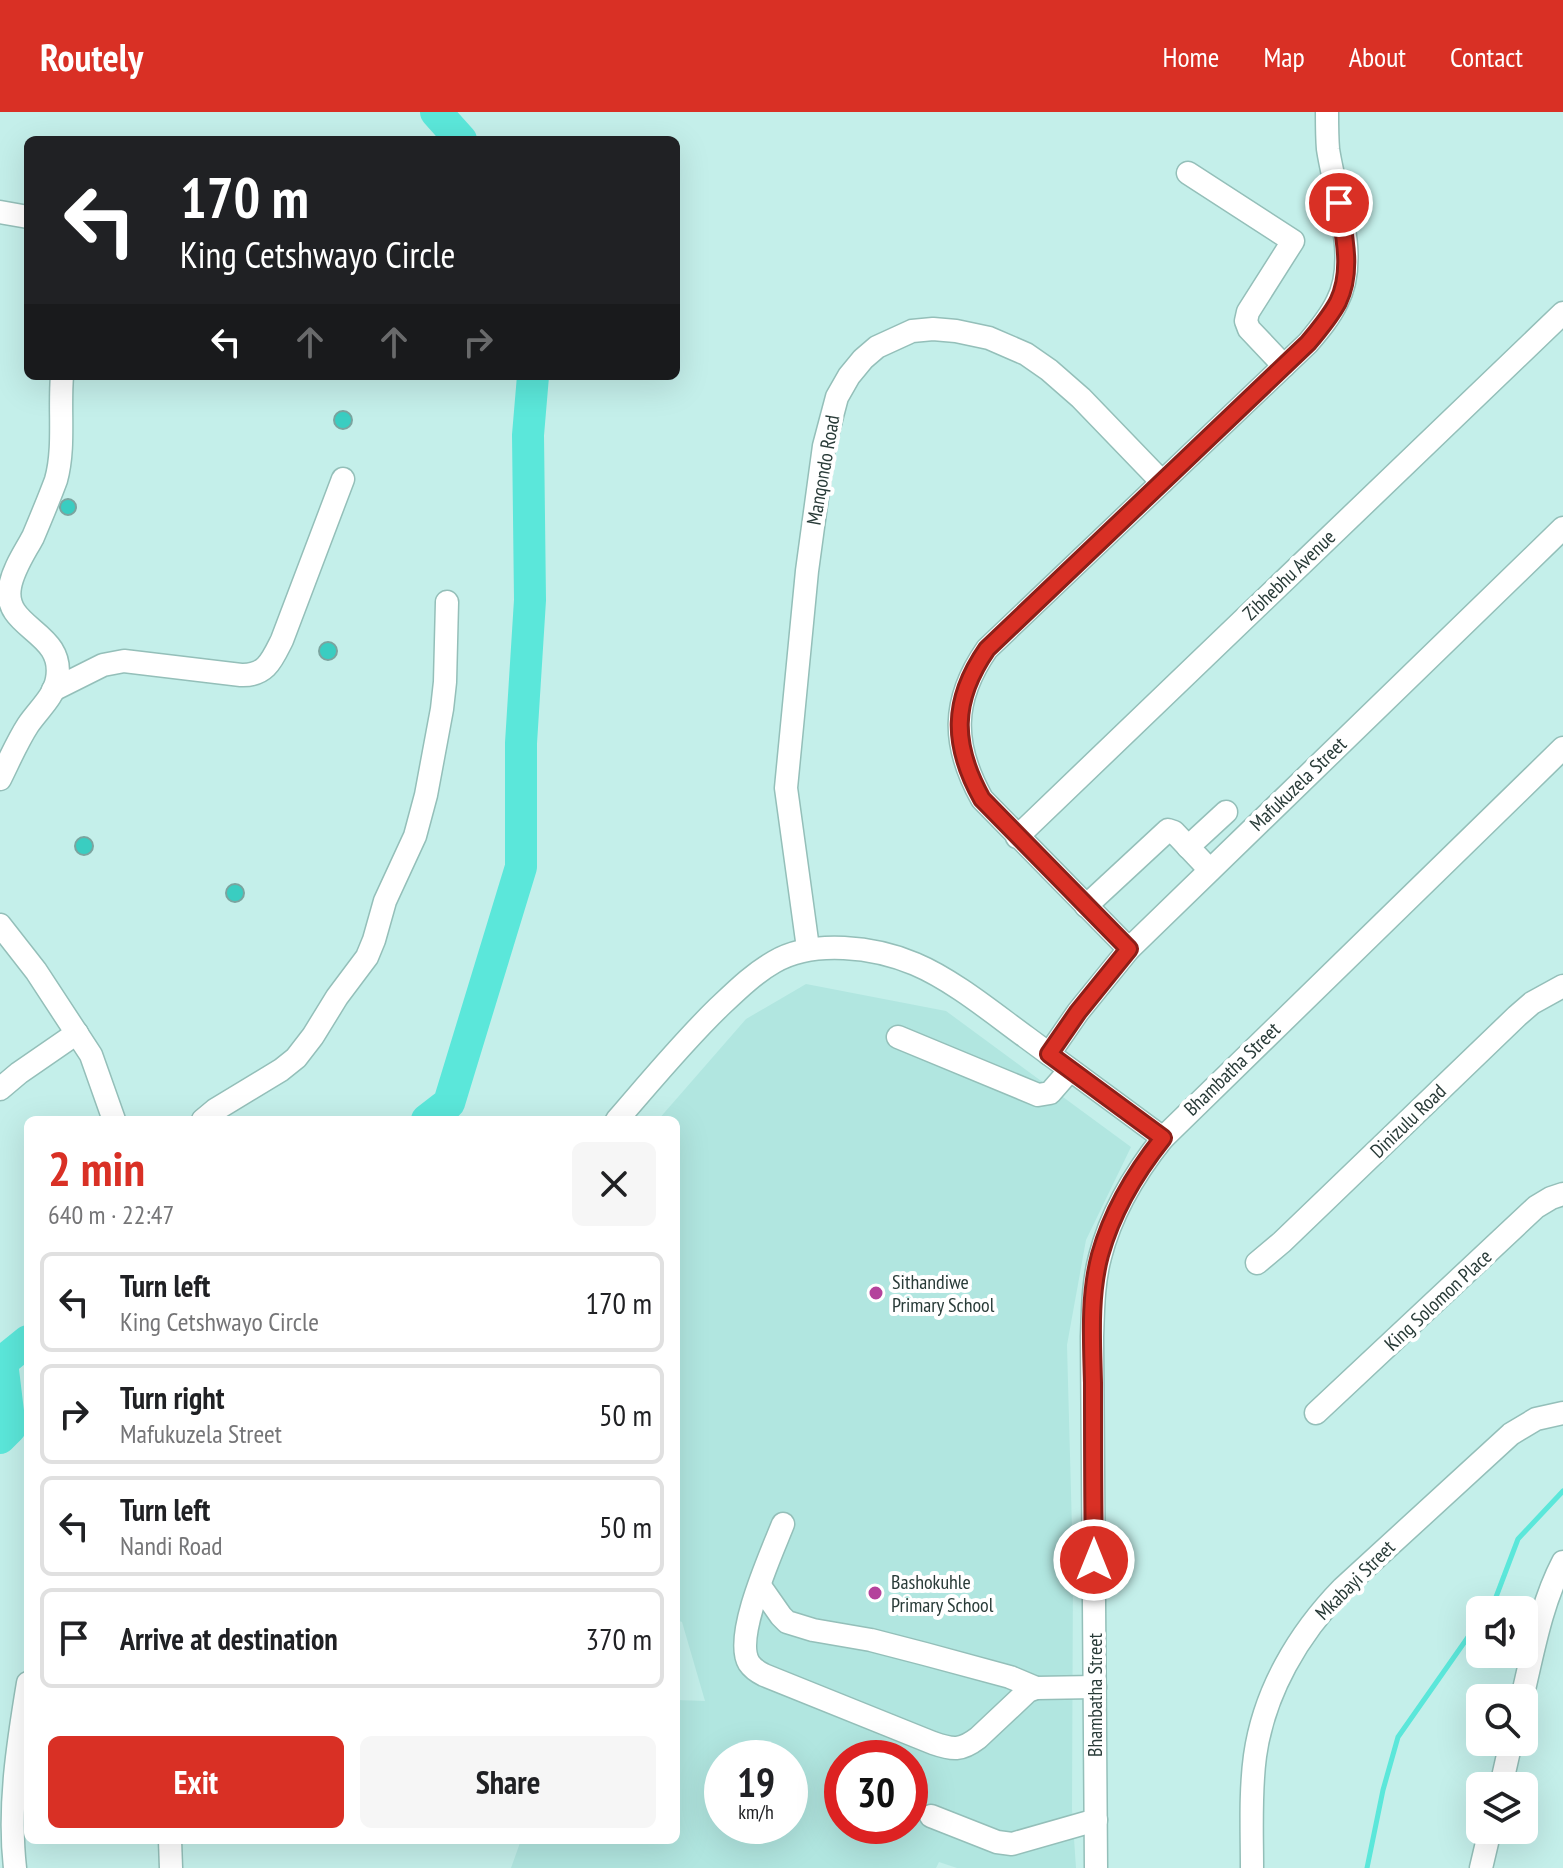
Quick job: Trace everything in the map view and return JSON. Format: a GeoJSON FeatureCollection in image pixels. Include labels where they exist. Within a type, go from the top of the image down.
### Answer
{"type":"FeatureCollection","features":[{"type":"Feature","properties":{"kind":"street"},"geometry":{"type":"LineString","coordinates":[[1129,949],[982,799],[969,777],[962,756],[960,715],[965,693],[987,649],[1308,343],[1326,321],[1339,300],[1347,251],[1328,151],[1327,112]]}},
{"type":"Feature","properties":{"kind":"street"},"geometry":{"type":"LineString","coordinates":[[1188,173],[1293,241],[1248,312],[1246,321],[1249,329],[1284,366]]}},
{"type":"Feature","properties":{"kind":"street"},"geometry":{"type":"LineString","coordinates":[[0,212],[24,216]]}},
{"type":"Feature","properties":{"kind":"street","name":"Zibhebhu Avenue"},"geometry":{"type":"LineString","coordinates":[[1017,837],[1563,313]]}},
{"type":"Feature","properties":{"kind":"street","name":"Manqondo Road"},"geometry":{"type":"LineString","coordinates":[[808,948],[786,788],[807,571],[824,446],[837,397],[849,376],[877,347],[912,331],[956,331],[989,338],[1026,354],[1049,370],[1081,398],[1162,482]]}},
{"type":"Feature","properties":{"kind":"street"},"geometry":{"type":"LineString","coordinates":[[0,779],[26,727],[53,690],[58,674],[53,650],[38,632],[13,611],[9,590],[38,526],[58,471],[62,380]]}},
{"type":"Feature","properties":{"kind":"street"},"geometry":{"type":"LineString","coordinates":[[53,690],[103,665],[124,661],[241,675],[259,673],[274,656],[282,640],[343,479]]}},
{"type":"Feature","properties":{"kind":"street","name":"Mafukuzela Street"},"geometry":{"type":"LineString","coordinates":[[1049,1054],[1129,949],[1563,528]]}},
{"type":"Feature","properties":{"kind":"street"},"geometry":{"type":"LineString","coordinates":[[208,1116],[296,1058],[367,957],[385,901],[415,836],[426,795],[445,682],[447,602]]}},
{"type":"Feature","properties":{"kind":"street","name":"Bhambatha Street"},"geometry":{"type":"LineString","coordinates":[[1096,1868],[1094,1296],[1099,1258],[1107,1233],[1136,1174],[1163,1138],[1563,748]]}},
{"type":"Feature","properties":{"kind":"street"},"geometry":{"type":"LineString","coordinates":[[1188,847],[1226,812]]}},
{"type":"Feature","properties":{"kind":"street"},"geometry":{"type":"LineString","coordinates":[[1086,906],[1164,831],[1174,832],[1210,870]]}},
{"type":"Feature","properties":{"kind":"street"},"geometry":{"type":"LineString","coordinates":[[0,925],[36,971],[91,1055],[113,1116]]}},
{"type":"Feature","properties":{"kind":"street"},"geometry":{"type":"LineString","coordinates":[[621,1116],[702,1024],[742,986],[773,962],[808,948],[865,951],[890,956],[947,982],[1004,1020],[1163,1138]]}},
{"type":"Feature","properties":{"kind":"street","name":"Dinizulu Road"},"geometry":{"type":"LineString","coordinates":[[1257,1263],[1517,1016],[1532,1003],[1563,986]]}},
{"type":"Feature","properties":{"kind":"street"},"geometry":{"type":"LineString","coordinates":[[0,1089],[77,1033]]}},
{"type":"Feature","properties":{"kind":"street"},"geometry":{"type":"LineString","coordinates":[[898,1037],[1038,1095],[1050,1093],[1070,1070]]}},
{"type":"Feature","properties":{"kind":"street","name":"King Solomon Place"},"geometry":{"type":"LineString","coordinates":[[1316,1413],[1536,1207],[1563,1194]]}},
{"type":"Feature","properties":{"kind":"street","name":"Mkabayi Street"},"geometry":{"type":"LineString","coordinates":[[1252,1868],[1252,1785],[1260,1734],[1275,1686],[1306,1632],[1323,1608],[1343,1588],[1511,1434],[1536,1419],[1563,1413]]}},
{"type":"Feature","properties":{"kind":"street"},"geometry":{"type":"LineString","coordinates":[[783,1524],[752,1608],[745,1641],[749,1663],[755,1670],[933,1743],[959,1749],[968,1745],[1016,1701],[1036,1688]]}},
{"type":"Feature","properties":{"kind":"street"},"geometry":{"type":"LineString","coordinates":[[1525,1684],[1544,1609],[1563,1562]]}},
{"type":"Feature","properties":{"kind":"street"},"geometry":{"type":"LineString","coordinates":[[760,1586],[787,1622],[813,1630],[871,1640],[1010,1677],[1036,1688],[1095,1687]]}},
{"type":"Feature","properties":{"kind":"street"},"geometry":{"type":"LineString","coordinates":[[15,1868],[12,1841],[15,1786],[24,1706]]}},
{"type":"Feature","properties":{"kind":"street"},"geometry":{"type":"LineString","coordinates":[[931,1816],[997,1842],[1012,1844],[1096,1820]]}},
{"type":"Feature","properties":{"kind":"street"},"geometry":{"type":"LineString","coordinates":[[170,1844],[171,1868]]}},
{"type":"Feature","properties":{"kind":"street"},"geometry":{"type":"LineString","coordinates":[[1481,1868],[1487,1844]]}},
{"type":"Feature","properties":{"kind":"shaded area"},"geometry":{"type":"Polygon","coordinates":[[[806,984],[946,1011],[1131,1147],[1086,1240],[1067,1345],[1073,1566],[1072,1809],[1076,1868],[957,1868],[939,1862],[936,1868],[511,1868],[520,1844],[680,1844],[680,1700],[705,1701],[680,1621],[680,1116],[661,1116],[746,1019],[806,984]]]}},
{"type":"Feature","properties":{"kind":"building"},"geometry":{"type":"Polygon","coordinates":[[[343,411],[352,420],[343,429],[334,420],[343,411]]]}},
{"type":"Feature","properties":{"kind":"building"},"geometry":{"type":"Polygon","coordinates":[[[65,499],[71,499],[76,507],[74,513],[65,515],[60,510],[60,504],[65,499]]]}},
{"type":"Feature","properties":{"kind":"building"},"geometry":{"type":"Polygon","coordinates":[[[328,642],[337,651],[328,660],[319,651],[328,642]]]}},
{"type":"Feature","properties":{"kind":"building"},"geometry":{"type":"Polygon","coordinates":[[[84,837],[93,846],[84,855],[75,846],[84,837]]]}},
{"type":"Feature","properties":{"kind":"building"},"geometry":{"type":"Polygon","coordinates":[[[235,884],[244,893],[235,902],[226,893],[235,884]]]}},
{"type":"Feature","properties":{"kind":"waterway"},"geometry":{"type":"LineString","coordinates":[[436,112],[457,136]]}},
{"type":"Feature","properties":{"kind":"waterway"},"geometry":{"type":"LineString","coordinates":[[432,1116],[449,1103],[521,867],[521,743],[530,600],[528,435],[533,380]]}},
{"type":"Feature","properties":{"kind":"waterway"},"geometry":{"type":"LineString","coordinates":[[0,1438],[10,1428],[2,1362],[24,1344]]}},
{"type":"Feature","properties":{"kind":"waterway"},"geometry":{"type":"LineString","coordinates":[[1496,1596],[1518,1539],[1563,1491]]}},
{"type":"Feature","properties":{"kind":"waterway"},"geometry":{"type":"LineString","coordinates":[[1367,1868],[1398,1737],[1466,1640]]}},
{"type":"Feature","properties":{"kind":"place","name":"Sithandiwe Primary School"},"geometry":{"type":"Point","coordinates":[876,1293]}},
{"type":"Feature","properties":{"kind":"place","name":"Bashokuhle Primary School"},"geometry":{"type":"Point","coordinates":[875,1593]}},
{"type":"Feature","properties":{"kind":"route"},"geometry":{"type":"LineString","coordinates":[[1094,1560],[1092,1337],[1099,1258],[1121,1202],[1136,1174],[1163,1138],[1049,1054],[1129,949],[982,799],[969,777],[962,756],[960,715],[973,673],[987,649],[1308,343],[1326,321],[1339,300],[1345,276],[1347,251],[1339,203]]}}]}
